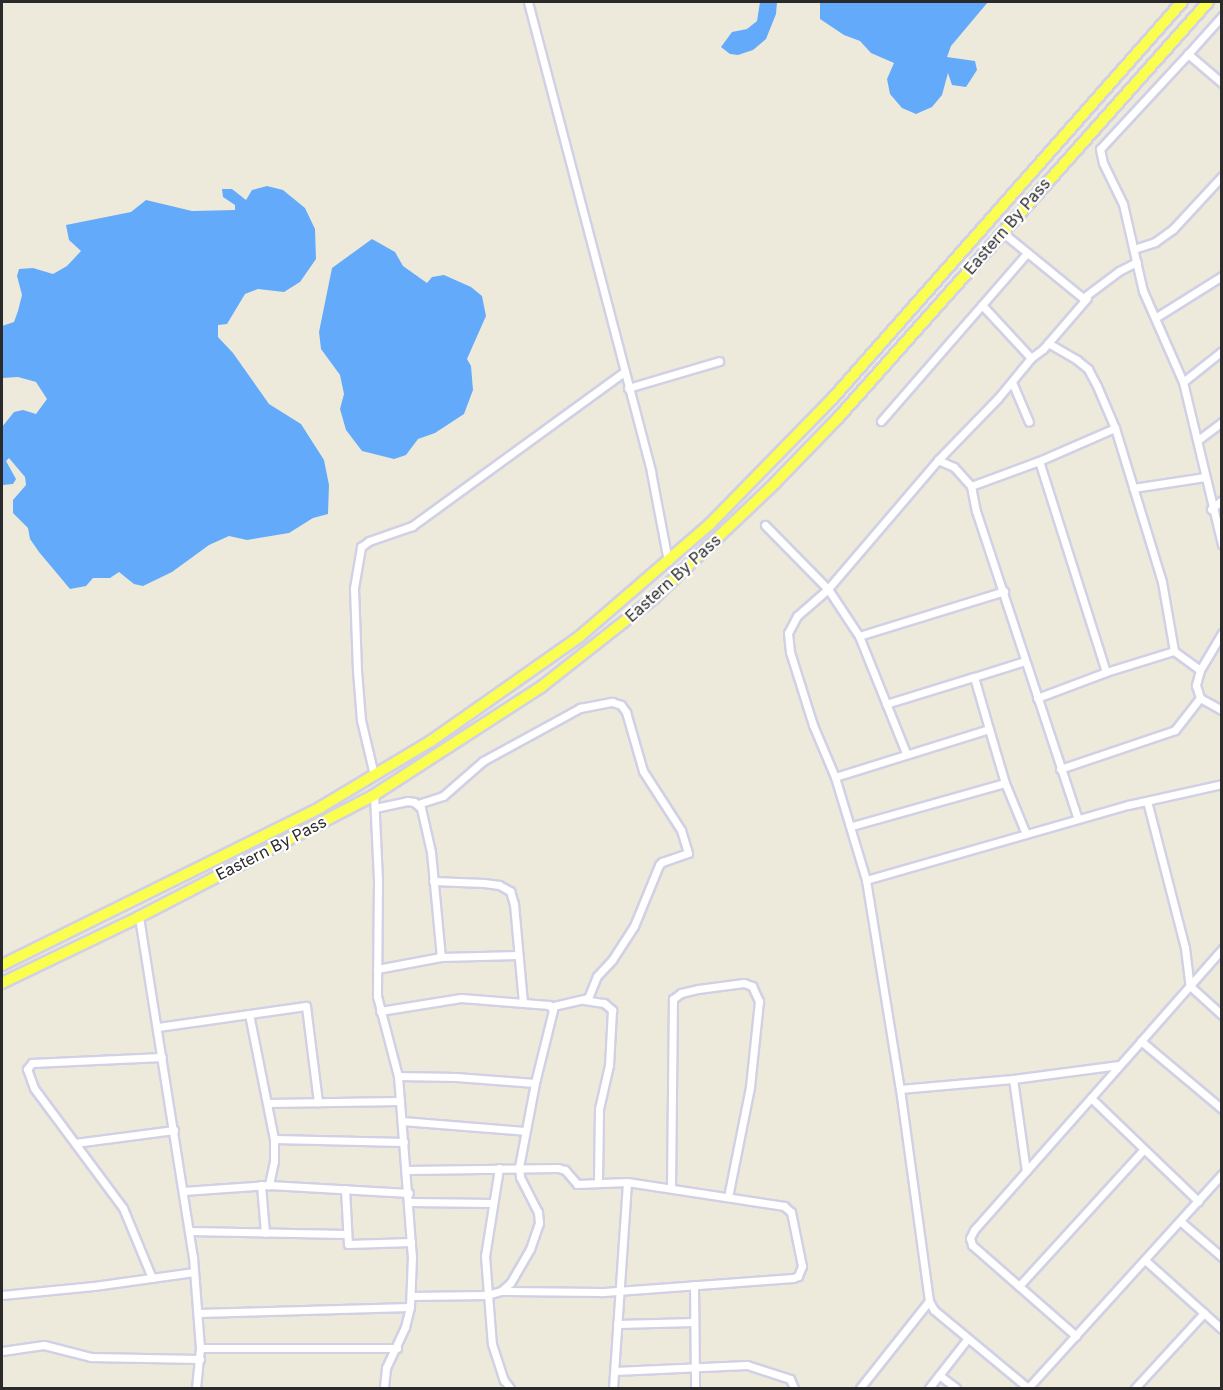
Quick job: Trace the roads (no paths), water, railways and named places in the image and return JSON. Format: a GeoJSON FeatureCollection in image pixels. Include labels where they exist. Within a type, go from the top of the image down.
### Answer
{"type":"FeatureCollection","features":[{"type":"Feature","properties":{"kind":"main road","name":"Eastern By Pass"},"geometry":{"type":"LineString","coordinates":[[2,965],[310,812],[431,741],[531,674],[579,637],[710,524],[833,398],[1182,2]]}},
{"type":"Feature","properties":{"kind":"main road","name":"Eastern By Pass"},"geometry":{"type":"LineString","coordinates":[[2,983],[139,917],[374,795],[541,687],[654,598],[746,512],[838,418],[1208,2]]}},
{"type":"Feature","properties":{"kind":"street"},"geometry":{"type":"LineString","coordinates":[[528,2],[651,472],[668,561]]}},
{"type":"Feature","properties":{"kind":"street"},"geometry":{"type":"LineString","coordinates":[[1221,16],[1100,149],[1103,163],[1123,204],[1143,291],[1183,382],[1221,544]]}},
{"type":"Feature","properties":{"kind":"street"},"geometry":{"type":"LineString","coordinates":[[1188,54],[1221,83]]}},
{"type":"Feature","properties":{"kind":"street"},"geometry":{"type":"LineString","coordinates":[[1134,249],[1155,242],[1173,230],[1221,176]]}},
{"type":"Feature","properties":{"kind":"street"},"geometry":{"type":"LineString","coordinates":[[1002,232],[1081,297],[1087,298]]}},
{"type":"Feature","properties":{"kind":"street"},"geometry":{"type":"LineString","coordinates":[[881,421],[1027,253]]}},
{"type":"Feature","properties":{"kind":"street"},"geometry":{"type":"LineString","coordinates":[[1137,261],[1119,271],[1087,298],[938,460],[828,589],[797,616],[788,633],[790,652],[813,725],[836,777],[866,880],[900,1089],[929,1301],[934,1310],[1028,1389],[1220,1178]]}},
{"type":"Feature","properties":{"kind":"street"},"geometry":{"type":"LineString","coordinates":[[1155,318],[1221,276]]}},
{"type":"Feature","properties":{"kind":"street"},"geometry":{"type":"LineString","coordinates":[[982,305],[1031,358]]}},
{"type":"Feature","properties":{"kind":"street"},"geometry":{"type":"LineString","coordinates":[[1048,343],[1088,369],[1115,428],[1162,582],[1174,651],[1200,670]]}},
{"type":"Feature","properties":{"kind":"street"},"geometry":{"type":"LineString","coordinates":[[1183,382],[1221,351]]}},
{"type":"Feature","properties":{"kind":"street"},"geometry":{"type":"LineString","coordinates":[[628,388],[719,361]]}},
{"type":"Feature","properties":{"kind":"street"},"geometry":{"type":"LineString","coordinates":[[374,775],[361,720],[357,670],[354,588],[361,547],[369,541],[411,526],[624,372]]}},
{"type":"Feature","properties":{"kind":"street"},"geometry":{"type":"LineString","coordinates":[[1012,382],[1029,422]]}},
{"type":"Feature","properties":{"kind":"street"},"geometry":{"type":"LineString","coordinates":[[1198,440],[1221,422]]}},
{"type":"Feature","properties":{"kind":"street"},"geometry":{"type":"LineString","coordinates":[[971,486],[1039,461],[1115,428]]}},
{"type":"Feature","properties":{"kind":"street"},"geometry":{"type":"LineString","coordinates":[[938,460],[954,467],[971,486],[976,511],[1078,819]]}},
{"type":"Feature","properties":{"kind":"street"},"geometry":{"type":"LineString","coordinates":[[1039,461],[1106,672]]}},
{"type":"Feature","properties":{"kind":"street"},"geometry":{"type":"LineString","coordinates":[[1133,488],[1204,477]]}},
{"type":"Feature","properties":{"kind":"street"},"geometry":{"type":"LineString","coordinates":[[1211,509],[1221,500]]}},
{"type":"Feature","properties":{"kind":"street"},"geometry":{"type":"LineString","coordinates":[[765,525],[828,589],[859,636],[906,753]]}},
{"type":"Feature","properties":{"kind":"street"},"geometry":{"type":"LineString","coordinates":[[859,636],[1004,591]]}},
{"type":"Feature","properties":{"kind":"street"},"geometry":{"type":"LineString","coordinates":[[1221,633],[1200,670],[1196,685],[1200,698],[1221,711]]}},
{"type":"Feature","properties":{"kind":"street"},"geometry":{"type":"LineString","coordinates":[[1214,647],[1221,651]]}},
{"type":"Feature","properties":{"kind":"street"},"geometry":{"type":"LineString","coordinates":[[1037,698],[1106,672],[1174,651]]}},
{"type":"Feature","properties":{"kind":"street"},"geometry":{"type":"LineString","coordinates":[[886,704],[1025,661]]}},
{"type":"Feature","properties":{"kind":"street"},"geometry":{"type":"LineString","coordinates":[[974,677],[1005,783],[1026,834]]}},
{"type":"Feature","properties":{"kind":"street"},"geometry":{"type":"LineString","coordinates":[[1060,769],[1175,730],[1200,698]]}},
{"type":"Feature","properties":{"kind":"street"},"geometry":{"type":"LineString","coordinates":[[375,808],[407,801],[418,804],[443,796],[483,761],[567,714],[604,702],[621,705],[626,712],[644,771],[681,830],[688,853],[659,865],[634,926],[612,960],[597,976],[584,1000]]}},
{"type":"Feature","properties":{"kind":"street"},"geometry":{"type":"LineString","coordinates":[[836,777],[906,753],[989,729]]}},
{"type":"Feature","properties":{"kind":"street"},"geometry":{"type":"LineString","coordinates":[[852,826],[1005,783]]}},
{"type":"Feature","properties":{"kind":"street"},"geometry":{"type":"LineString","coordinates":[[866,880],[1078,819],[1221,784]]}},
{"type":"Feature","properties":{"kind":"street"},"geometry":{"type":"LineString","coordinates":[[374,795],[378,879],[377,969],[380,1011],[398,1076],[410,1202],[411,1242],[410,1307],[397,1348],[386,1368],[384,1389]]}},
{"type":"Feature","properties":{"kind":"street"},"geometry":{"type":"LineString","coordinates":[[1147,801],[1185,948],[1190,986],[1221,1015]]}},
{"type":"Feature","properties":{"kind":"street"},"geometry":{"type":"LineString","coordinates":[[418,804],[425,820],[434,881],[441,957]]}},
{"type":"Feature","properties":{"kind":"street"},"geometry":{"type":"LineString","coordinates":[[434,881],[484,882],[499,885],[510,891],[514,904],[523,1002]]}},
{"type":"Feature","properties":{"kind":"street"},"geometry":{"type":"LineString","coordinates":[[139,917],[174,1130],[199,1313],[201,1348],[196,1389]]}},
{"type":"Feature","properties":{"kind":"street"},"geometry":{"type":"LineString","coordinates":[[1076,1336],[972,1245],[970,1238],[980,1222],[1221,949]]}},
{"type":"Feature","properties":{"kind":"street"},"geometry":{"type":"LineString","coordinates":[[377,969],[441,957],[518,955]]}},
{"type":"Feature","properties":{"kind":"street"},"geometry":{"type":"LineString","coordinates":[[671,1188],[673,999],[681,993],[698,989],[744,983],[752,986],[759,1001],[750,1088],[728,1197]]}},
{"type":"Feature","properties":{"kind":"street"},"geometry":{"type":"LineString","coordinates":[[380,1011],[461,998],[552,1006],[584,1000],[604,1003],[612,1010],[609,1065],[599,1109],[598,1183]]}},
{"type":"Feature","properties":{"kind":"street"},"geometry":{"type":"LineString","coordinates":[[501,1291],[520,1269],[530,1249],[538,1223],[538,1212],[520,1177],[519,1167],[552,1006]]}},
{"type":"Feature","properties":{"kind":"street"},"geometry":{"type":"LineString","coordinates":[[158,1027],[307,1007],[318,1102]]}},
{"type":"Feature","properties":{"kind":"street"},"geometry":{"type":"LineString","coordinates":[[249,1014],[274,1139],[274,1161],[265,1185],[265,1233]]}},
{"type":"Feature","properties":{"kind":"street"},"geometry":{"type":"LineString","coordinates":[[1141,1041],[1221,1109]]}},
{"type":"Feature","properties":{"kind":"street"},"geometry":{"type":"LineString","coordinates":[[152,1278],[123,1208],[34,1088],[28,1074],[29,1065],[32,1063],[162,1057]]}},
{"type":"Feature","properties":{"kind":"street"},"geometry":{"type":"LineString","coordinates":[[900,1089],[1013,1079],[1119,1065]]}},
{"type":"Feature","properties":{"kind":"street"},"geometry":{"type":"LineString","coordinates":[[398,1076],[456,1077],[535,1083]]}},
{"type":"Feature","properties":{"kind":"street"},"geometry":{"type":"LineString","coordinates":[[1013,1079],[1026,1171]]}},
{"type":"Feature","properties":{"kind":"street"},"geometry":{"type":"LineString","coordinates":[[1091,1098],[1198,1201]]}},
{"type":"Feature","properties":{"kind":"street"},"geometry":{"type":"LineString","coordinates":[[268,1103],[400,1101]]}},
{"type":"Feature","properties":{"kind":"street"},"geometry":{"type":"LineString","coordinates":[[402,1121],[525,1131]]}},
{"type":"Feature","properties":{"kind":"street"},"geometry":{"type":"LineString","coordinates":[[75,1143],[174,1130]]}},
{"type":"Feature","properties":{"kind":"street"},"geometry":{"type":"LineString","coordinates":[[274,1139],[404,1142]]}},
{"type":"Feature","properties":{"kind":"street"},"geometry":{"type":"LineString","coordinates":[[1019,1286],[1144,1149]]}},
{"type":"Feature","properties":{"kind":"street"},"geometry":{"type":"LineString","coordinates":[[499,1168],[485,1256],[492,1344],[504,1380],[510,1389]]}},
{"type":"Feature","properties":{"kind":"street"},"geometry":{"type":"LineString","coordinates":[[407,1170],[562,1168],[577,1184],[627,1182],[788,1208],[792,1212],[801,1272],[793,1278],[578,1293],[501,1291],[488,1295],[411,1296]]}},
{"type":"Feature","properties":{"kind":"street"},"geometry":{"type":"LineString","coordinates":[[613,1389],[627,1182]]}},
{"type":"Feature","properties":{"kind":"street"},"geometry":{"type":"LineString","coordinates":[[183,1191],[265,1185],[409,1192]]}},
{"type":"Feature","properties":{"kind":"street"},"geometry":{"type":"LineString","coordinates":[[345,1189],[346,1242],[350,1245],[411,1242]]}},
{"type":"Feature","properties":{"kind":"street"},"geometry":{"type":"LineString","coordinates":[[410,1202],[494,1203]]}},
{"type":"Feature","properties":{"kind":"street"},"geometry":{"type":"LineString","coordinates":[[1180,1221],[1221,1257]]}},
{"type":"Feature","properties":{"kind":"street"},"geometry":{"type":"LineString","coordinates":[[189,1231],[346,1234]]}},
{"type":"Feature","properties":{"kind":"street"},"geometry":{"type":"LineString","coordinates":[[1145,1260],[1221,1329]]}},
{"type":"Feature","properties":{"kind":"street"},"geometry":{"type":"LineString","coordinates":[[2,1295],[194,1272]]}},
{"type":"Feature","properties":{"kind":"street"},"geometry":{"type":"LineString","coordinates":[[694,1284],[695,1389]]}},
{"type":"Feature","properties":{"kind":"street"},"geometry":{"type":"LineString","coordinates":[[860,1389],[929,1301]]}},
{"type":"Feature","properties":{"kind":"street"},"geometry":{"type":"LineString","coordinates":[[199,1313],[291,1313],[410,1307]]}},
{"type":"Feature","properties":{"kind":"street"},"geometry":{"type":"LineString","coordinates":[[1135,1389],[1204,1313]]}},
{"type":"Feature","properties":{"kind":"street"},"geometry":{"type":"LineString","coordinates":[[617,1324],[694,1322]]}},
{"type":"Feature","properties":{"kind":"street"},"geometry":{"type":"LineString","coordinates":[[929,1389],[968,1338]]}},
{"type":"Feature","properties":{"kind":"street"},"geometry":{"type":"LineString","coordinates":[[2,1351],[44,1345],[91,1357],[200,1359]]}},
{"type":"Feature","properties":{"kind":"street"},"geometry":{"type":"LineString","coordinates":[[201,1348],[397,1348]]}},
{"type":"Feature","properties":{"kind":"street"},"geometry":{"type":"LineString","coordinates":[[615,1371],[747,1365],[790,1379],[794,1389]]}},
{"type":"Feature","properties":{"kind":"street"},"geometry":{"type":"LineString","coordinates":[[939,1375],[956,1389]]}},
{"type":"Feature","properties":{"kind":"water"},"geometry":{"type":"Polygon","coordinates":[[[760,2],[777,2],[776,14],[766,39],[753,50],[738,55],[730,54],[721,47],[732,32],[747,29],[757,21],[760,2]]]}},
{"type":"Feature","properties":{"kind":"water"},"geometry":{"type":"Polygon","coordinates":[[[820,2],[988,2],[951,46],[947,57],[975,61],[977,70],[966,87],[952,85],[948,73],[942,95],[932,107],[916,114],[902,108],[890,94],[887,79],[894,63],[871,53],[860,41],[844,35],[820,19],[820,2]]]}},
{"type":"Feature","properties":{"kind":"water"},"geometry":{"type":"Polygon","coordinates":[[[267,186],[283,190],[305,208],[315,229],[316,259],[300,282],[284,292],[258,289],[245,294],[227,324],[218,325],[218,337],[233,353],[269,404],[301,424],[324,460],[329,485],[328,514],[313,518],[289,533],[247,540],[229,536],[209,545],[172,572],[143,586],[134,584],[119,572],[110,578],[93,578],[86,586],[70,589],[30,539],[28,528],[13,513],[13,500],[26,485],[25,477],[9,458],[6,461],[16,479],[13,484],[3,485],[2,488],[2,427],[14,412],[23,410],[36,414],[47,399],[36,382],[18,377],[2,378],[2,326],[14,322],[18,311],[22,295],[17,276],[19,269],[33,268],[53,274],[67,266],[81,251],[69,240],[66,225],[131,212],[146,200],[192,211],[235,210],[235,205],[223,197],[222,189],[232,189],[246,200],[252,190],[267,186]]]}},
{"type":"Feature","properties":{"kind":"water"},"geometry":{"type":"Polygon","coordinates":[[[372,239],[395,252],[403,266],[427,283],[432,277],[444,275],[471,287],[482,296],[486,316],[467,359],[471,366],[473,390],[464,414],[435,433],[418,439],[406,455],[394,459],[362,451],[346,430],[340,409],[344,394],[340,375],[321,349],[319,332],[332,268],[372,239]]]}}]}
